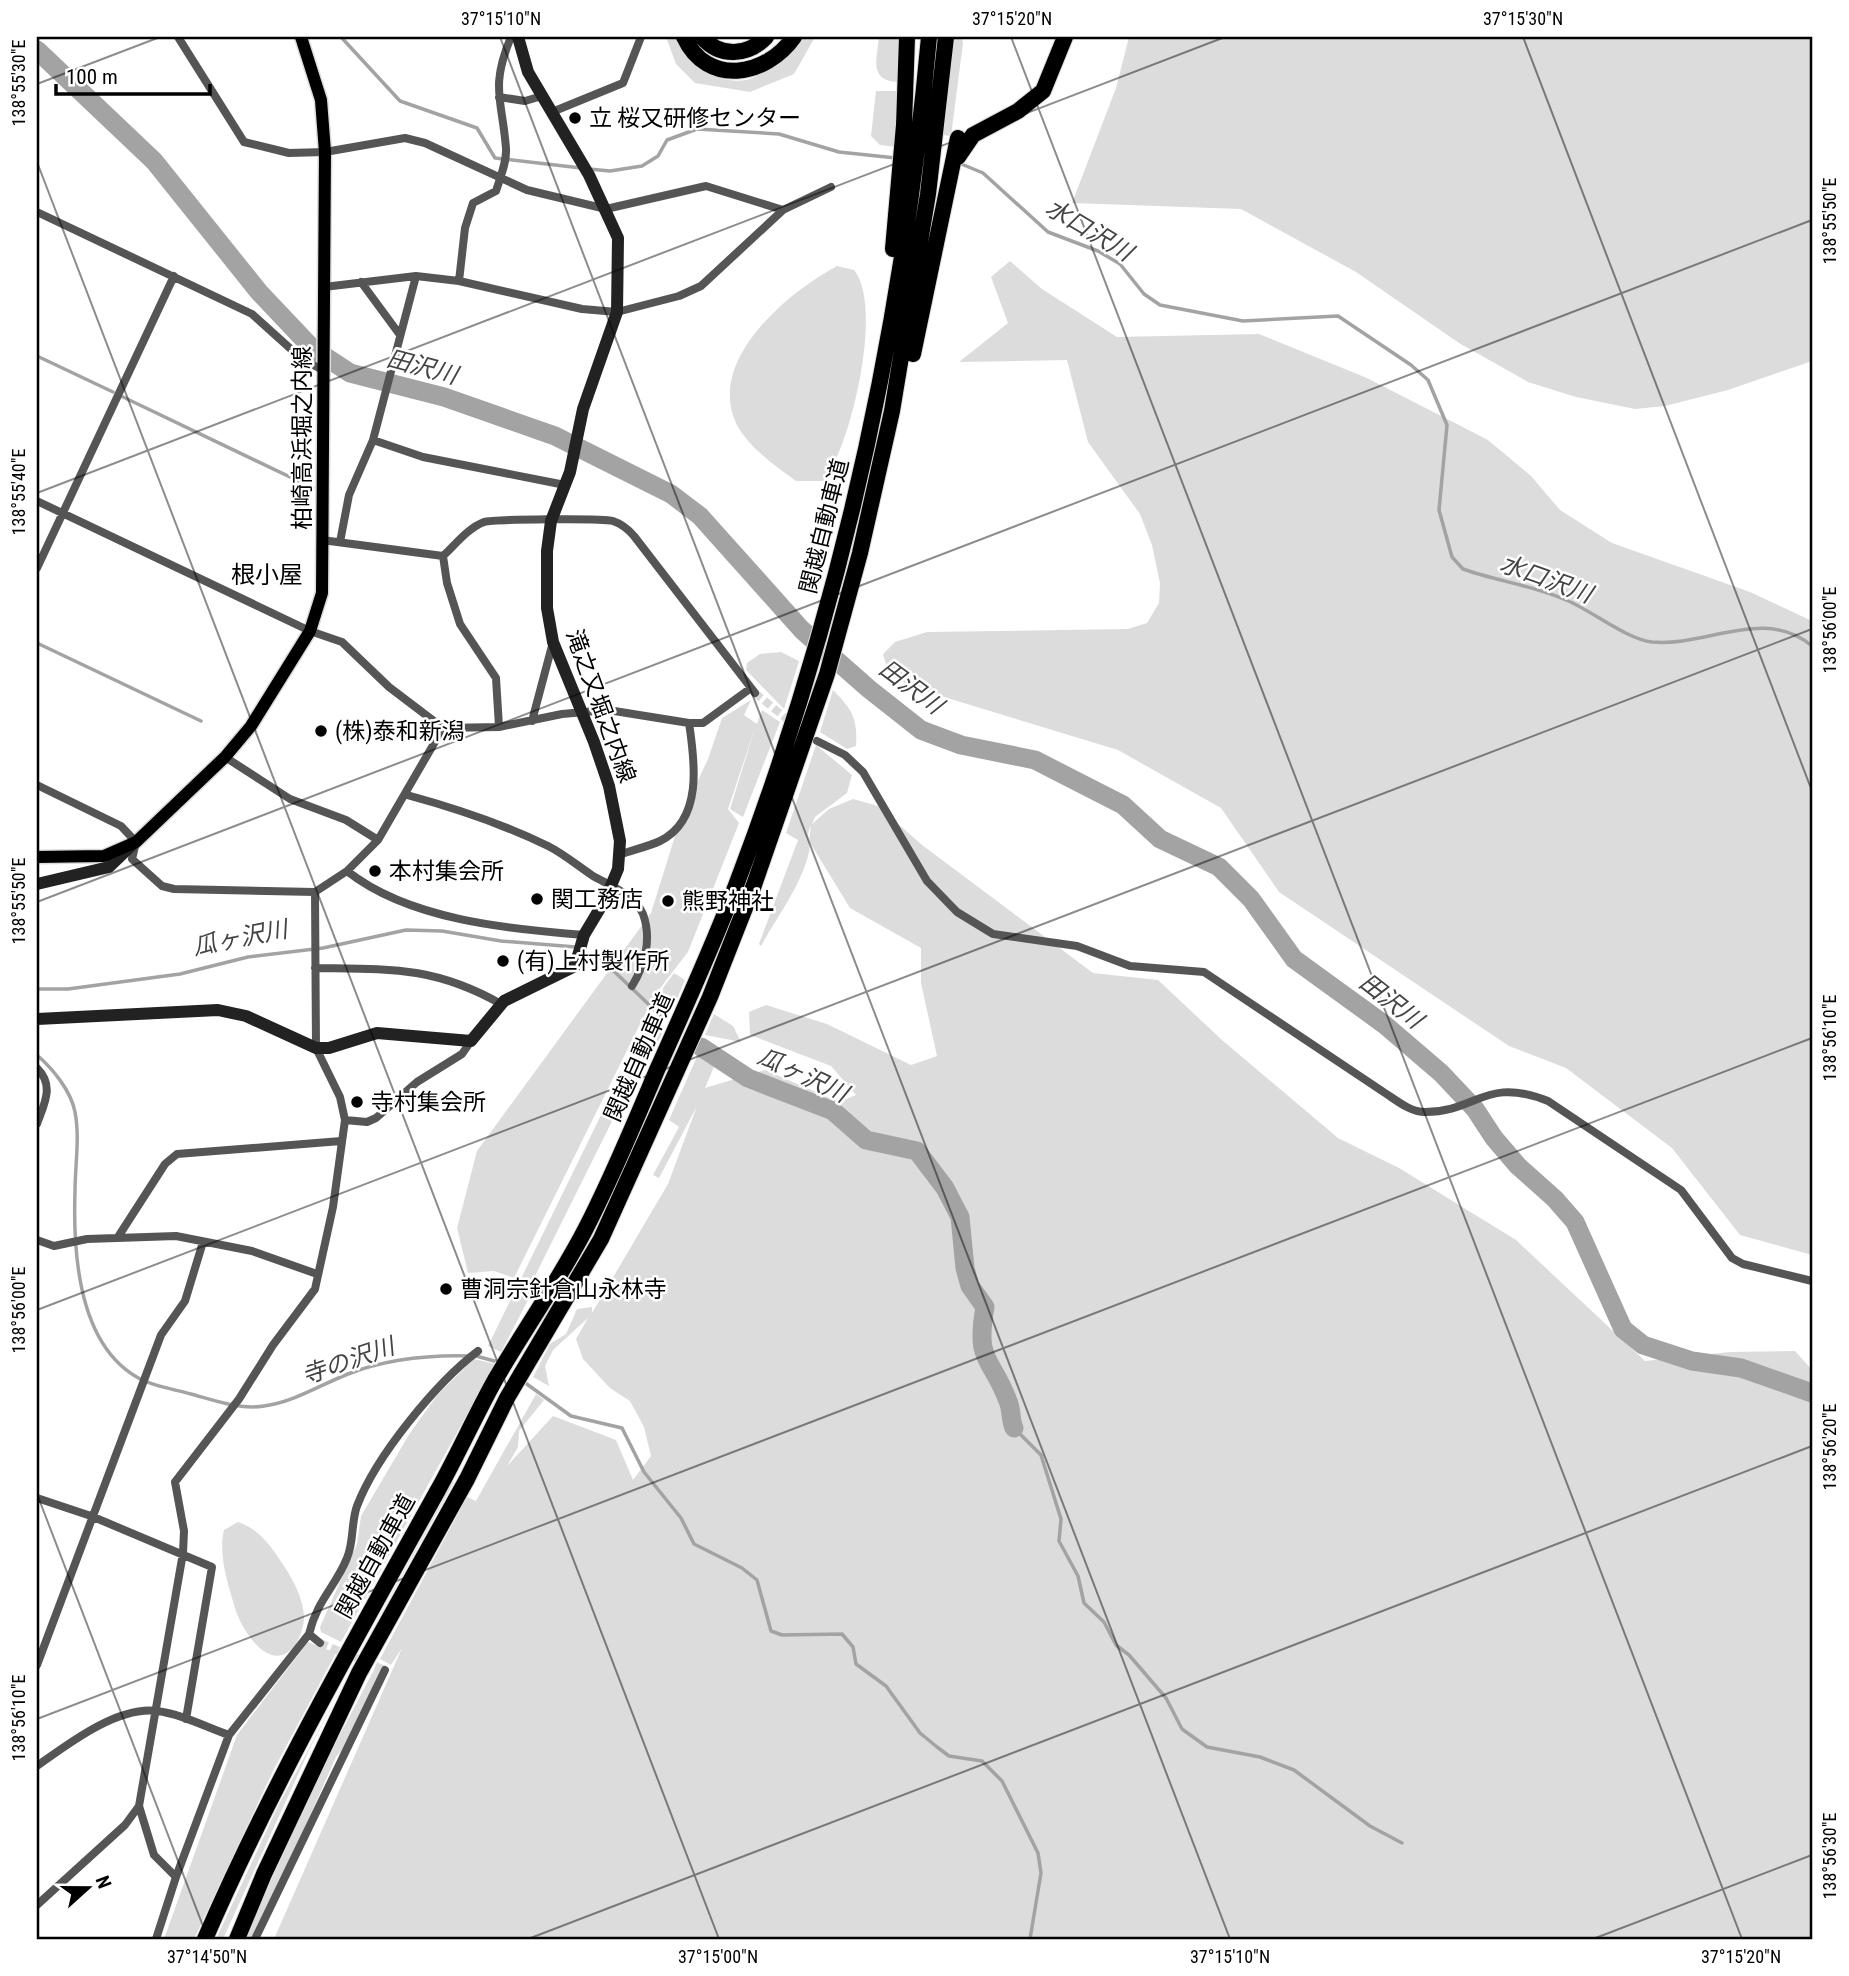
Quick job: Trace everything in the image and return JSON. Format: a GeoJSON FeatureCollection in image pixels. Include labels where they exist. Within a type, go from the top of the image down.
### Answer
{"type":"FeatureCollection","features":[{"type":"Feature","properties":{"kind":"highway"},"geometry":{"type":"LineString","coordinates":[[684,37],[702,60],[715,69],[735,72],[768,62],[793,37]]}},
{"type":"Feature","properties":{"kind":"highway"},"geometry":{"type":"LineString","coordinates":[[690,37],[705,53],[733,63],[762,55],[780,37]]}},
{"type":"Feature","properties":{"kind":"highway"},"geometry":{"type":"LineString","coordinates":[[702,37],[715,48],[732,52],[751,49],[766,37]]}},
{"type":"Feature","properties":{"kind":"highway"},"geometry":{"type":"LineString","coordinates":[[907,37],[920,129]]}},
{"type":"Feature","properties":{"kind":"highway","name":"関越自動車道"},"geometry":{"type":"LineString","coordinates":[[237,1939],[264,1874],[359,1673],[467,1479],[507,1398],[601,1239],[646,1145],[750,896],[827,674],[892,411],[928,194],[920,129],[929,37]]}},
{"type":"Feature","properties":{"kind":"highway","name":"関越自動車道"},"geometry":{"type":"LineString","coordinates":[[205,1939],[251,1834],[491,1388],[582,1234],[634,1126],[739,878],[811,663],[830,596],[869,436],[896,296],[893,255],[905,189],[946,37]]}},
{"type":"Feature","properties":{"kind":"highway"},"geometry":{"type":"LineString","coordinates":[[892,411],[906,386],[953,168],[962,139],[1029,104],[1043,91],[1065,37]]}},
{"type":"Feature","properties":{"kind":"main road","name":"柏崎高浜堀之内線"},"geometry":{"type":"LineString","coordinates":[[37,857],[104,856],[136,842],[225,757],[251,726],[310,631],[322,593],[325,152],[321,100],[301,37]]}},
{"type":"Feature","properties":{"kind":"main road","name":"滝之又堀之内線"},"geometry":{"type":"LineString","coordinates":[[471,1041],[501,1004],[536,983],[575,966],[584,935],[605,900],[618,869],[620,841],[609,786],[583,713],[553,642],[547,608],[547,551],[551,522],[570,472],[582,418],[617,312],[618,238],[606,209],[528,72],[518,37]]}},
{"type":"Feature","properties":{"kind":"main road"},"geometry":{"type":"LineString","coordinates":[[37,884],[109,867],[136,842]]}},
{"type":"Feature","properties":{"kind":"main road"},"geometry":{"type":"LineString","coordinates":[[37,1019],[218,1010],[246,1016],[316,1048],[329,1048],[377,1034],[471,1041]]}},
{"type":"Feature","properties":{"kind":"street"},"geometry":{"type":"LineString","coordinates":[[178,37],[244,142],[289,153],[325,152],[405,138],[425,143],[527,190],[606,209],[706,186],[783,210]]}},
{"type":"Feature","properties":{"kind":"street"},"geometry":{"type":"LineString","coordinates":[[459,281],[465,228],[472,203],[496,191],[506,151],[498,70],[511,37]]}},
{"type":"Feature","properties":{"kind":"street"},"geometry":{"type":"LineString","coordinates":[[552,112],[624,83],[640,37]]}},
{"type":"Feature","properties":{"kind":"street"},"geometry":{"type":"LineString","coordinates":[[499,97],[525,101],[542,96]]}},
{"type":"Feature","properties":{"kind":"street"},"geometry":{"type":"LineString","coordinates":[[324,287],[416,276],[459,281],[582,309],[617,312],[679,296],[701,286],[783,210],[831,187]]}},
{"type":"Feature","properties":{"kind":"street"},"geometry":{"type":"LineString","coordinates":[[37,212],[252,314],[303,360],[323,367]]}},
{"type":"Feature","properties":{"kind":"street"},"geometry":{"type":"LineString","coordinates":[[37,568],[174,276]]}},
{"type":"Feature","properties":{"kind":"street"},"geometry":{"type":"LineString","coordinates":[[340,542],[349,495],[373,440],[416,276]]}},
{"type":"Feature","properties":{"kind":"street"},"geometry":{"type":"LineString","coordinates":[[361,282],[400,335]]}},
{"type":"Feature","properties":{"kind":"street"},"geometry":{"type":"LineString","coordinates":[[373,440],[423,457],[565,485]]}},
{"type":"Feature","properties":{"kind":"street"},"geometry":{"type":"LineString","coordinates":[[37,500],[310,631],[342,642],[389,687],[443,727],[499,727],[608,710],[703,723],[753,691],[627,528],[600,518],[551,522],[500,518],[485,522],[443,556],[322,540]]}},
{"type":"Feature","properties":{"kind":"street"},"geometry":{"type":"LineString","coordinates":[[443,556],[447,583],[460,624],[496,678],[499,727]]}},
{"type":"Feature","properties":{"kind":"street"},"geometry":{"type":"LineString","coordinates":[[532,721],[553,642]]}},
{"type":"Feature","properties":{"kind":"street"},"geometry":{"type":"LineString","coordinates":[[619,855],[662,840],[688,812],[692,797],[693,751],[689,723]]}},
{"type":"Feature","properties":{"kind":"street"},"geometry":{"type":"LineString","coordinates":[[37,785],[121,825],[136,842],[132,859],[162,886],[174,889],[314,892],[347,871],[378,840],[407,795],[443,727]]}},
{"type":"Feature","properties":{"kind":"street"},"geometry":{"type":"LineString","coordinates":[[817,741],[845,755],[863,772],[927,881],[957,912],[993,934],[1077,946],[1130,966],[1205,972],[1414,1110],[1425,1112],[1449,1107],[1498,1091],[1529,1094],[1548,1101],[1681,1191],[1732,1258],[1743,1264],[1812,1281]]}},
{"type":"Feature","properties":{"kind":"street"},"geometry":{"type":"LineString","coordinates":[[225,757],[289,799],[346,820],[378,840]]}},
{"type":"Feature","properties":{"kind":"street"},"geometry":{"type":"LineString","coordinates":[[407,795],[505,827],[550,847],[596,877],[611,883],[642,912],[647,934],[644,967],[632,986]]}},
{"type":"Feature","properties":{"kind":"street"},"geometry":{"type":"LineString","coordinates":[[347,871],[360,881],[408,905],[510,928],[584,935]]}},
{"type":"Feature","properties":{"kind":"street"},"geometry":{"type":"LineString","coordinates":[[176,1877],[153,1855],[139,1806],[183,1553],[183,1515],[175,1482],[239,1399],[273,1345],[308,1302],[315,1289],[333,1207],[345,1120],[340,1097],[316,1048],[314,892]]}},
{"type":"Feature","properties":{"kind":"street"},"geometry":{"type":"LineString","coordinates":[[315,968],[405,969],[469,986],[501,1004]]}},
{"type":"Feature","properties":{"kind":"street"},"geometry":{"type":"LineString","coordinates":[[345,1120],[368,1122],[376,1118],[417,1082],[462,1054],[471,1041]]}},
{"type":"Feature","properties":{"kind":"street"},"geometry":{"type":"LineString","coordinates":[[37,1068],[46,1079],[48,1094],[37,1125]]}},
{"type":"Feature","properties":{"kind":"street"},"geometry":{"type":"LineString","coordinates":[[118,1237],[165,1164],[177,1154],[341,1141]]}},
{"type":"Feature","properties":{"kind":"street"},"geometry":{"type":"LineString","coordinates":[[37,1240],[54,1246],[88,1239],[176,1236],[252,1251],[317,1274]]}},
{"type":"Feature","properties":{"kind":"street"},"geometry":{"type":"LineString","coordinates":[[37,1665],[161,1335],[185,1301],[203,1242]]}},
{"type":"Feature","properties":{"kind":"street"},"geometry":{"type":"LineString","coordinates":[[156,1939],[229,1735],[309,1634],[313,1616],[347,1559],[356,1507],[370,1478],[392,1444],[464,1362],[477,1352]]}},
{"type":"Feature","properties":{"kind":"street"},"geometry":{"type":"LineString","coordinates":[[37,1498],[91,1516],[212,1567],[186,1719]]}},
{"type":"Feature","properties":{"kind":"street"},"geometry":{"type":"LineString","coordinates":[[309,1634],[320,1643]]}},
{"type":"Feature","properties":{"kind":"street"},"geometry":{"type":"LineString","coordinates":[[256,1939],[385,1670]]}},
{"type":"Feature","properties":{"kind":"street"},"geometry":{"type":"LineString","coordinates":[[37,1766],[84,1732],[121,1717],[155,1711],[229,1735]]}},
{"type":"Feature","properties":{"kind":"street"},"geometry":{"type":"LineString","coordinates":[[37,1905],[125,1825],[139,1806]]}},
{"type":"Feature","properties":{"kind":"shaded area"},"geometry":{"type":"Polygon","coordinates":[[[666,37],[675,37],[688,57],[708,72],[719,78],[743,80],[762,73],[799,37],[815,37],[794,74],[750,92],[695,83],[676,64],[666,37]]]}},
{"type":"Feature","properties":{"kind":"shaded area"},"geometry":{"type":"Polygon","coordinates":[[[879,37],[901,37],[899,82],[889,81],[879,73],[876,61],[879,37]]]}},
{"type":"Feature","properties":{"kind":"shaded area"},"geometry":{"type":"Polygon","coordinates":[[[953,37],[962,37],[963,43],[951,136],[942,135],[953,37]]]}},
{"type":"Feature","properties":{"kind":"shaded area"},"geometry":{"type":"Polygon","coordinates":[[[1129,37],[1812,37],[1812,361],[1728,390],[1665,406],[1635,409],[1576,397],[1528,382],[1459,343],[1356,272],[1241,209],[1072,203],[1116,88],[1129,37]]]}},
{"type":"Feature","properties":{"kind":"shaded area"},"geometry":{"type":"Polygon","coordinates":[[[876,91],[899,91],[897,147],[880,145],[871,136],[876,91]]]}},
{"type":"Feature","properties":{"kind":"shaded area"},"geometry":{"type":"Polygon","coordinates":[[[1010,261],[1042,289],[1117,337],[1259,334],[1367,378],[1488,440],[1531,476],[1560,510],[1612,543],[1750,592],[1812,621],[1812,1255],[1740,1235],[1672,1148],[1566,1068],[1509,1046],[1279,892],[1221,808],[1118,750],[921,690],[892,673],[883,654],[895,642],[927,632],[1128,629],[1147,623],[1159,603],[1160,583],[1152,545],[1140,514],[1088,442],[1067,360],[959,362],[1008,323],[991,277],[1010,261]]]}},
{"type":"Feature","properties":{"kind":"shaded area"},"geometry":{"type":"Polygon","coordinates":[[[837,266],[854,270],[862,288],[866,314],[860,376],[844,438],[824,481],[796,481],[756,449],[737,425],[730,401],[732,377],[742,353],[775,311],[796,293],[837,266]]]}},
{"type":"Feature","properties":{"kind":"shaded area"},"geometry":{"type":"Polygon","coordinates":[[[781,652],[799,661],[784,709],[746,670],[747,663],[760,654],[781,652]]]}},
{"type":"Feature","properties":{"kind":"shaded area"},"geometry":{"type":"Polygon","coordinates":[[[833,690],[845,703],[855,721],[856,746],[847,749],[820,732],[833,690]]]}},
{"type":"Feature","properties":{"kind":"shaded area"},"geometry":{"type":"Polygon","coordinates":[[[751,700],[744,715],[757,724],[762,710],[780,722],[743,817],[730,809],[756,725],[728,809],[739,823],[688,952],[654,996],[514,1278],[494,1271],[468,1273],[457,1228],[477,1151],[651,913],[681,817],[708,759],[722,718],[751,700]]]}},
{"type":"Feature","properties":{"kind":"shaded area"},"geometry":{"type":"Polygon","coordinates":[[[816,745],[852,775],[847,793],[815,817],[812,824],[829,809],[853,799],[878,806],[922,845],[1093,973],[1158,980],[1222,1040],[1338,1138],[1399,1168],[1516,1240],[1645,1361],[1730,1352],[1795,1351],[1812,1370],[1812,1939],[274,1939],[402,1648],[391,1665],[380,1659],[467,1497],[476,1501],[536,1394],[544,1400],[519,1431],[518,1447],[507,1466],[553,1416],[616,1440],[633,1480],[651,1456],[644,1427],[630,1401],[610,1388],[583,1359],[576,1339],[588,1318],[553,1350],[545,1366],[549,1386],[533,1377],[550,1344],[566,1334],[577,1309],[592,1307],[592,1313],[668,1184],[697,1106],[659,1178],[653,1175],[679,1127],[669,1120],[699,1052],[716,1062],[705,1088],[765,1070],[839,1102],[856,1095],[831,1066],[750,1035],[749,1012],[766,1005],[827,1024],[911,1065],[937,1056],[921,983],[921,948],[850,908],[809,841],[811,826],[808,833],[809,852],[801,876],[761,946],[759,944],[798,840],[786,833],[816,745]]]}},
{"type":"Feature","properties":{"kind":"shaded area"},"geometry":{"type":"Polygon","coordinates":[[[674,973],[685,980],[672,1011],[662,999],[663,988],[674,973]]]}},
{"type":"Feature","properties":{"kind":"shaded area"},"geometry":{"type":"Polygon","coordinates":[[[714,1014],[733,1026],[741,1042],[705,1035],[714,1014]]]}},
{"type":"Feature","properties":{"kind":"shaded area"},"geometry":{"type":"Polygon","coordinates":[[[650,1015],[665,1027],[642,1075],[636,1073],[535,1276],[539,1279],[501,1352],[488,1346],[650,1015]]]}},
{"type":"Feature","properties":{"kind":"shaded area"},"geometry":{"type":"Polygon","coordinates":[[[474,1359],[495,1364],[341,1642],[321,1632],[320,1627],[357,1544],[361,1516],[410,1433],[438,1394],[474,1359]]]}},
{"type":"Feature","properties":{"kind":"shaded area"},"geometry":{"type":"Polygon","coordinates":[[[453,1481],[454,1482],[357,1657],[453,1481]]]}},
{"type":"Feature","properties":{"kind":"shaded area"},"geometry":{"type":"Polygon","coordinates":[[[238,1522],[257,1532],[267,1542],[299,1595],[303,1624],[296,1644],[287,1653],[277,1656],[259,1647],[244,1628],[235,1608],[223,1559],[222,1540],[224,1530],[238,1522]]]}},
{"type":"Feature","properties":{"kind":"shaded area"},"geometry":{"type":"Polygon","coordinates":[[[308,1642],[336,1653],[274,1769],[194,1939],[164,1939],[237,1735],[308,1642]]]}},
{"type":"Feature","properties":{"kind":"shaded area"},"geometry":{"type":"Polygon","coordinates":[[[354,1664],[312,1744],[223,1939],[216,1939],[278,1806],[354,1664]]]}},
{"type":"Feature","properties":{"kind":"shaded area"},"geometry":{"type":"Polygon","coordinates":[[[375,1668],[382,1672],[349,1741],[336,1757],[255,1939],[244,1939],[326,1761],[375,1668]]]}},
{"type":"Feature","properties":{"kind":"waterway","name":"水口沢川"},"geometry":{"type":"LineString","coordinates":[[341,37],[400,101],[477,128],[495,158],[581,168]]}},
{"type":"Feature","properties":{"kind":"waterway","name":"田沢川"},"geometry":{"type":"LineString","coordinates":[[37,50],[154,161],[259,292],[312,348],[350,373],[444,397],[555,436],[671,494],[700,516],[802,630],[921,730],[961,745],[1035,760],[1123,805],[1160,839],[1219,867],[1251,899],[1294,959],[1385,1025],[1441,1073],[1475,1109],[1494,1138],[1518,1166],[1555,1199],[1575,1222],[1623,1329],[1643,1345],[1692,1361],[1741,1368],[1812,1393]]}},
{"type":"Feature","properties":{"kind":"waterway","name":"水口沢川"},"geometry":{"type":"LineString","coordinates":[[589,169],[610,171],[642,166],[658,156],[667,140],[697,129],[779,134],[839,152],[896,158]]}},
{"type":"Feature","properties":{"kind":"waterway","name":"水口沢川"},"geometry":{"type":"LineString","coordinates":[[959,163],[983,173],[1048,232],[1098,251],[1120,264],[1144,294],[1160,305],[1243,321],[1338,316],[1411,365],[1428,380],[1447,425],[1439,510],[1452,557],[1463,569],[1553,595],[1642,640],[1673,642],[1755,628],[1774,629],[1794,635],[1812,646]]}},
{"type":"Feature","properties":{"kind":"waterway"},"geometry":{"type":"LineString","coordinates":[[37,356],[113,392]]}},
{"type":"Feature","properties":{"kind":"waterway"},"geometry":{"type":"LineString","coordinates":[[121,396],[313,488]]}},
{"type":"Feature","properties":{"kind":"waterway"},"geometry":{"type":"LineString","coordinates":[[37,643],[201,721]]}},
{"type":"Feature","properties":{"kind":"waterway","name":"瓜ヶ沢川"},"geometry":{"type":"LineString","coordinates":[[37,989],[68,989],[180,974],[248,957],[323,948],[406,930],[442,931],[501,941],[576,947]]}},
{"type":"Feature","properties":{"kind":"waterway","name":"瓜ヶ沢川"},"geometry":{"type":"LineString","coordinates":[[598,956],[663,1018]]}},
{"type":"Feature","properties":{"kind":"waterway","name":"瓜ヶ沢川"},"geometry":{"type":"LineString","coordinates":[[701,1047],[748,1078],[833,1111],[866,1140],[917,1151],[945,1188],[960,1217],[965,1268],[970,1286],[985,1307],[982,1325],[983,1349],[1008,1401],[1014,1428]]}},
{"type":"Feature","properties":{"kind":"waterway","name":"寺の沢川"},"geometry":{"type":"LineString","coordinates":[[37,1055],[60,1081],[70,1096],[75,1112],[76,1241],[78,1267],[90,1318],[101,1341],[116,1360],[135,1376],[155,1385],[236,1406],[255,1407],[286,1401],[348,1374],[392,1361],[468,1356]]}},
{"type":"Feature","properties":{"kind":"waterway","name":"寺の沢川"},"geometry":{"type":"LineString","coordinates":[[476,1356],[498,1362]]}},
{"type":"Feature","properties":{"kind":"waterway","name":"寺の沢川"},"geometry":{"type":"LineString","coordinates":[[524,1382],[571,1416],[622,1428],[644,1472],[681,1518],[694,1544],[742,1568],[757,1580],[771,1631],[782,1635],[842,1634],[853,1647],[856,1664],[886,1686],[920,1733],[949,1756],[982,1761],[1002,1781],[1038,1853],[1041,1873],[1030,1939]]}},
{"type":"Feature","properties":{"kind":"waterway"},"geometry":{"type":"LineString","coordinates":[[1014,1428],[1041,1455],[1061,1519],[1059,1541],[1078,1576],[1084,1603],[1104,1622],[1116,1645],[1129,1655],[1166,1698],[1182,1729],[1207,1747],[1260,1757],[1294,1770],[1370,1826],[1402,1843]]}},
{"type":"Feature","properties":{"kind":"tunnel"},"geometry":{"type":"LineString","coordinates":[[755,693],[793,724]]}},
{"type":"Feature","properties":{"kind":"tunnel"},"geometry":{"type":"LineString","coordinates":[[320,1643],[385,1670]]}},
{"type":"Feature","properties":{"kind":"place","name":"立 桜又研修センター"},"geometry":{"type":"Point","coordinates":[575,118]}},
{"type":"Feature","properties":{"kind":"place","name":"(株)泰和新潟"},"geometry":{"type":"Point","coordinates":[321,731]}},
{"type":"Feature","properties":{"kind":"place","name":"本村集会所"},"geometry":{"type":"Point","coordinates":[375,871]}},
{"type":"Feature","properties":{"kind":"place","name":"関工務店"},"geometry":{"type":"Point","coordinates":[537,899]}},
{"type":"Feature","properties":{"kind":"place","name":"熊野神社"},"geometry":{"type":"Point","coordinates":[668,901]}},
{"type":"Feature","properties":{"kind":"place","name":"(有)上村製作所"},"geometry":{"type":"Point","coordinates":[503,961]}},
{"type":"Feature","properties":{"kind":"place","name":"寺村集会所"},"geometry":{"type":"Point","coordinates":[357,1102]}},
{"type":"Feature","properties":{"kind":"place","name":"曹洞宗針倉山永林寺"},"geometry":{"type":"Point","coordinates":[446,1289]}},
{"type":"Feature","properties":{"kind":"district","name":"根小屋"},"geometry":{"type":"Point","coordinates":[267,575]}}]}
